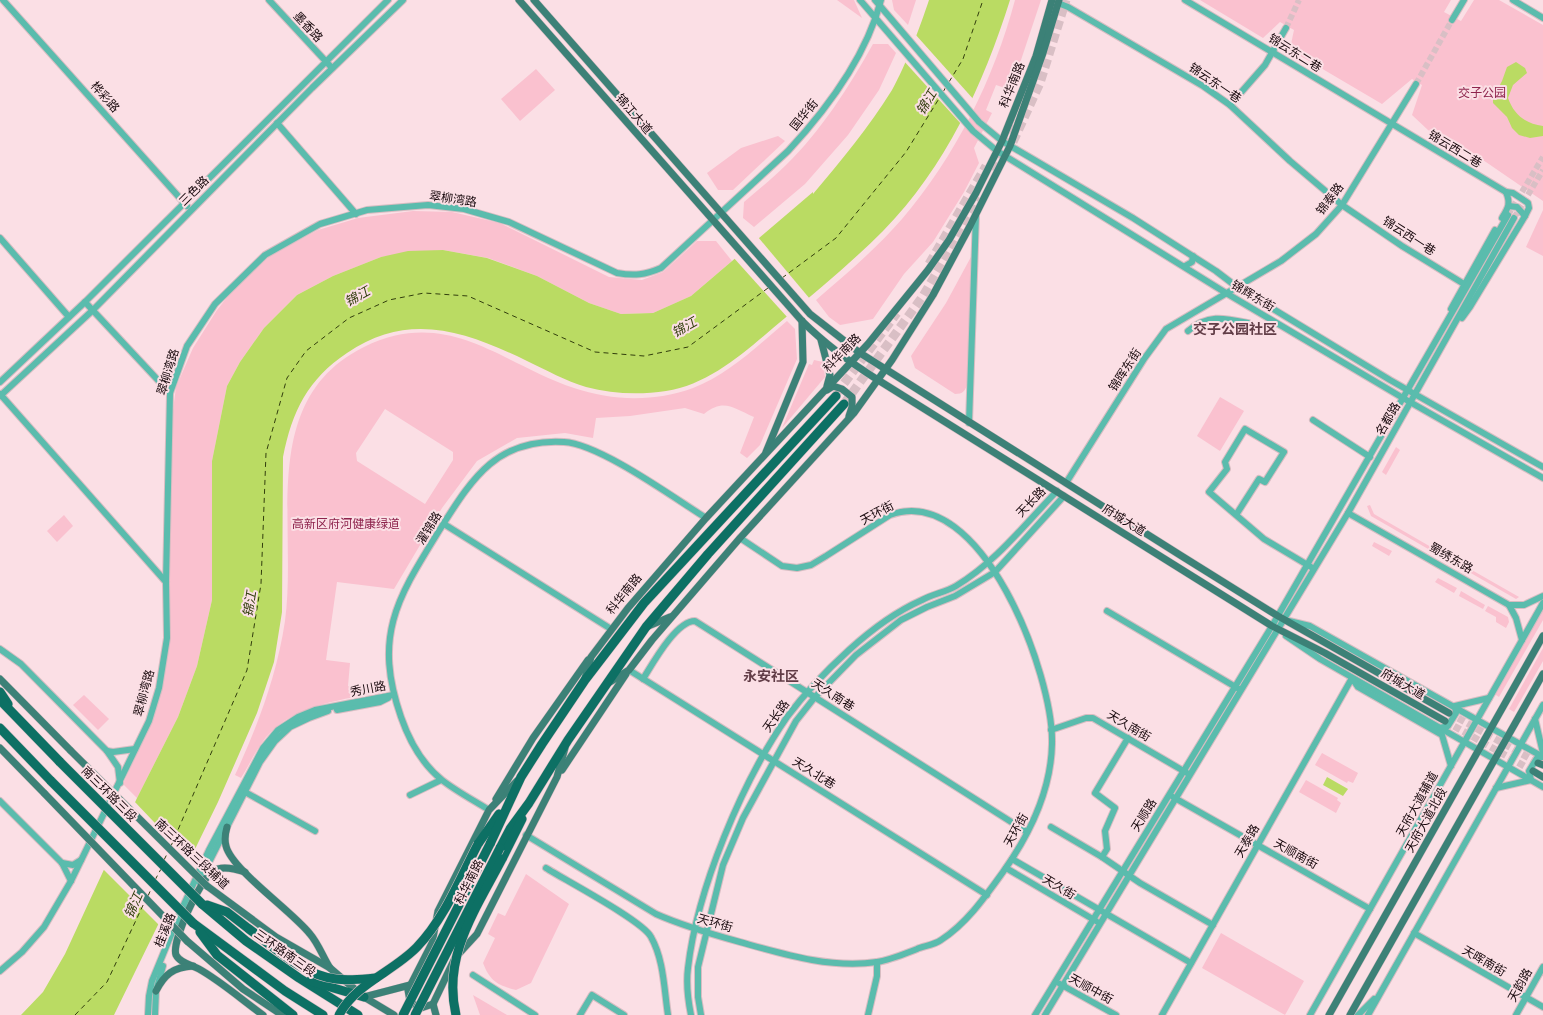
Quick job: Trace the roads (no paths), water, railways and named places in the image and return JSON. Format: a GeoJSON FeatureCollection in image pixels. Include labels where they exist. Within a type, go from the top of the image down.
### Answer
{"type":"FeatureCollection","features":[{"type":"Feature","properties":{"kind":"highway","name":"科华南路"},"geometry":{"type":"LineString","coordinates":[[403,1015],[490,844],[521,777],[585,680],[644,603],[836,396]]}},
{"type":"Feature","properties":{"kind":"highway","name":"科华南路"},"geometry":{"type":"LineString","coordinates":[[415,1015],[510,829],[529,803],[568,740],[646,627],[708,554],[844,404]]}},
{"type":"Feature","properties":{"kind":"highway"},"geometry":{"type":"LineString","coordinates":[[0,692],[12,713]]}},
{"type":"Feature","properties":{"kind":"highway","name":"南三环路三段"},"geometry":{"type":"LineString","coordinates":[[0,700],[202,904]]}},
{"type":"Feature","properties":{"kind":"highway"},"geometry":{"type":"LineString","coordinates":[[0,728],[193,923],[217,955],[274,998],[293,1015]]}},
{"type":"Feature","properties":{"kind":"highway"},"geometry":{"type":"LineString","coordinates":[[0,736],[38,767]]}},
{"type":"Feature","properties":{"kind":"highway"},"geometry":{"type":"LineString","coordinates":[[339,1015],[354,994],[396,966],[410,954],[428,934],[442,912],[478,844],[513,795]]}},
{"type":"Feature","properties":{"kind":"highway"},"geometry":{"type":"LineString","coordinates":[[456,1015],[452,978],[458,947],[529,803]]}},
{"type":"Feature","properties":{"kind":"highway"},"geometry":{"type":"LineString","coordinates":[[202,904],[227,912],[299,965],[325,977],[336,979],[376,978]]}},
{"type":"Feature","properties":{"kind":"highway","name":"三环路南三段"},"geometry":{"type":"LineString","coordinates":[[202,904],[246,941],[299,978],[358,1015]]}},
{"type":"Feature","properties":{"kind":"highway"},"geometry":{"type":"LineString","coordinates":[[193,923],[285,991],[323,1015]]}},
{"type":"Feature","properties":{"kind":"highway"},"geometry":{"type":"LineString","coordinates":[[299,978],[364,997]]}},
{"type":"Feature","properties":{"kind":"main road","name":"锦江大道"},"geometry":{"type":"LineString","coordinates":[[519,0],[802,321]]}},
{"type":"Feature","properties":{"kind":"main road","name":"锦江大道"},"geometry":{"type":"LineString","coordinates":[[534,0],[720,214],[810,314]]}},
{"type":"Feature","properties":{"kind":"main road","name":"科华南路"},"geometry":{"type":"LineString","coordinates":[[585,680],[591,656],[611,629],[706,518],[764,457],[827,386],[860,353],[924,276],[949,240],[1002,141],[1056,1]]}},
{"type":"Feature","properties":{"kind":"main road","name":"科华南路"},"geometry":{"type":"LineString","coordinates":[[606,685],[629,670],[672,616],[740,538],[846,422],[886,369],[933,295],[976,215],[1010,146],[1043,53],[1056,1]]}},
{"type":"Feature","properties":{"kind":"main road","name":"府城大道"},"geometry":{"type":"LineString","coordinates":[[810,314],[860,353],[1281,618],[1449,713]]}},
{"type":"Feature","properties":{"kind":"main road","name":"府城大道"},"geometry":{"type":"LineString","coordinates":[[802,321],[821,340],[851,363],[1275,628],[1325,653],[1445,721]]}},
{"type":"Feature","properties":{"kind":"main road"},"geometry":{"type":"LineString","coordinates":[[764,457],[803,362],[802,321]]}},
{"type":"Feature","properties":{"kind":"main road"},"geometry":{"type":"LineString","coordinates":[[821,340],[830,375],[827,386]]}},
{"type":"Feature","properties":{"kind":"main road"},"geometry":{"type":"LineString","coordinates":[[821,393],[833,386],[842,389],[852,397],[852,407],[846,422]]}},
{"type":"Feature","properties":{"kind":"main road"},"geometry":{"type":"LineString","coordinates":[[644,603],[660,570]]}},
{"type":"Feature","properties":{"kind":"main road"},"geometry":{"type":"LineString","coordinates":[[646,627],[672,616]]}},
{"type":"Feature","properties":{"kind":"main road","name":"天府大道北段"},"geometry":{"type":"LineString","coordinates":[[1329,1015],[1543,636]]}},
{"type":"Feature","properties":{"kind":"main road"},"geometry":{"type":"LineString","coordinates":[[433,1004],[421,1008],[415,1005],[408,996],[410,986],[432,943],[438,911],[489,810],[533,738],[591,656]]}},
{"type":"Feature","properties":{"kind":"main road"},"geometry":{"type":"LineString","coordinates":[[436,1015],[433,1004],[456,958],[477,934],[526,835],[557,777],[629,670]]}},
{"type":"Feature","properties":{"kind":"main road"},"geometry":{"type":"LineString","coordinates":[[1350,1015],[1543,674]]}},
{"type":"Feature","properties":{"kind":"main road","name":"南三环路三段辅道"},"geometry":{"type":"LineString","coordinates":[[0,679],[207,886],[276,937],[330,968],[364,997],[394,1015]]}},
{"type":"Feature","properties":{"kind":"main road"},"geometry":{"type":"LineString","coordinates":[[557,777],[568,740]]}},
{"type":"Feature","properties":{"kind":"main road"},"geometry":{"type":"LineString","coordinates":[[0,748],[188,941],[243,989],[282,1015]]}},
{"type":"Feature","properties":{"kind":"main road"},"geometry":{"type":"LineString","coordinates":[[1533,771],[1543,777]]}},
{"type":"Feature","properties":{"kind":"main road"},"geometry":{"type":"LineString","coordinates":[[489,810],[521,777]]}},
{"type":"Feature","properties":{"kind":"main road"},"geometry":{"type":"LineString","coordinates":[[227,827],[224,839],[226,847],[232,857],[245,872],[310,934],[330,968]]}},
{"type":"Feature","properties":{"kind":"main road"},"geometry":{"type":"LineString","coordinates":[[245,872],[224,868],[213,870],[206,876],[182,924],[175,948],[177,956],[183,962],[195,966],[264,1015]]}},
{"type":"Feature","properties":{"kind":"main road"},"geometry":{"type":"LineString","coordinates":[[156,992],[163,978],[172,970],[185,966],[195,966]]}},
{"type":"Feature","properties":{"kind":"main road"},"geometry":{"type":"LineString","coordinates":[[364,997],[410,986]]}},
{"type":"Feature","properties":{"kind":"street","name":"桦彩路"},"geometry":{"type":"LineString","coordinates":[[3,0],[191,210]]}},
{"type":"Feature","properties":{"kind":"street","name":"墨香路"},"geometry":{"type":"LineString","coordinates":[[269,0],[332,68]]}},
{"type":"Feature","properties":{"kind":"street","name":"三色路"},"geometry":{"type":"LineString","coordinates":[[0,382],[85,302],[388,0]]}},
{"type":"Feature","properties":{"kind":"street","name":"三色路"},"geometry":{"type":"LineString","coordinates":[[0,395],[93,310],[332,68],[403,0]]}},
{"type":"Feature","properties":{"kind":"street","name":"锦辉东街"},"geometry":{"type":"LineString","coordinates":[[860,0],[973,131],[997,151],[1185,266],[1226,293],[1403,398],[1543,478]]}},
{"type":"Feature","properties":{"kind":"street","name":"锦辉东街"},"geometry":{"type":"LineString","coordinates":[[875,0],[881,3],[898,29],[979,122],[1002,141],[1132,218],[1193,256],[1237,287],[1408,390],[1543,467]]}},
{"type":"Feature","properties":{"kind":"street","name":"锦云东二巷"},"geometry":{"type":"LineString","coordinates":[[1185,0],[1274,52],[1392,125]]}},
{"type":"Feature","properties":{"kind":"street"},"geometry":{"type":"LineString","coordinates":[[1452,20],[1464,0]]}},
{"type":"Feature","properties":{"kind":"street"},"geometry":{"type":"LineString","coordinates":[[1513,0],[1543,18]]}},
{"type":"Feature","properties":{"kind":"street","name":"锦云东一巷"},"geometry":{"type":"LineString","coordinates":[[1056,1],[1196,82],[1230,105],[1290,161],[1342,205]]}},
{"type":"Feature","properties":{"kind":"street","name":"国华街"},"geometry":{"type":"LineString","coordinates":[[713,220],[788,151],[807,131],[851,68],[881,3]]}},
{"type":"Feature","properties":{"kind":"street"},"geometry":{"type":"LineString","coordinates":[[1230,105],[1250,83],[1274,52],[1286,28]]}},
{"type":"Feature","properties":{"kind":"street","name":"锦泰路"},"geometry":{"type":"LineString","coordinates":[[1226,293],[1299,249],[1326,224],[1342,205],[1416,84]]}},
{"type":"Feature","properties":{"kind":"street"},"geometry":{"type":"LineString","coordinates":[[277,123],[356,214]]}},
{"type":"Feature","properties":{"kind":"street","name":"锦云西二巷"},"geometry":{"type":"LineString","coordinates":[[1392,125],[1506,192],[1513,193],[1528,203],[1529,208],[1525,216]]}},
{"type":"Feature","properties":{"kind":"street"},"geometry":{"type":"LineString","coordinates":[[1445,333],[1454,302],[1509,206],[1510,201],[1506,192]]}},
{"type":"Feature","properties":{"kind":"street","name":"翠柳湾路"},"geometry":{"type":"LineString","coordinates":[[0,971],[22,952],[44,927],[71,881],[149,721],[159,688],[167,638],[166,582],[170,393],[187,346],[215,304],[265,255],[320,224],[367,210],[428,205],[464,209],[509,222],[617,273],[633,276],[648,274],[661,268],[713,220]]}},
{"type":"Feature","properties":{"kind":"street","name":"锦云西一巷"},"geometry":{"type":"LineString","coordinates":[[1342,205],[1402,246],[1464,284]]}},
{"type":"Feature","properties":{"kind":"street"},"geometry":{"type":"LineString","coordinates":[[1509,206],[1517,207],[1525,216],[1470,307],[1445,333],[1403,398],[1307,565],[1275,628],[1309,653],[1543,787]]}},
{"type":"Feature","properties":{"kind":"street"},"geometry":{"type":"LineString","coordinates":[[969,423],[976,215]]}},
{"type":"Feature","properties":{"kind":"street","name":"名都路"},"geometry":{"type":"LineString","coordinates":[[1281,618],[1314,569],[1348,512],[1411,402],[1445,333],[1511,217]]}},
{"type":"Feature","properties":{"kind":"street"},"geometry":{"type":"LineString","coordinates":[[0,238],[69,317]]}},
{"type":"Feature","properties":{"kind":"street"},"geometry":{"type":"LineString","coordinates":[[1185,266],[1192,262],[1193,256]]}},
{"type":"Feature","properties":{"kind":"street","name":"锦晖东街"},"geometry":{"type":"LineString","coordinates":[[1066,483],[1144,359],[1166,329],[1226,293]]}},
{"type":"Feature","properties":{"kind":"street"},"geometry":{"type":"LineString","coordinates":[[85,302],[170,393]]}},
{"type":"Feature","properties":{"kind":"street"},"geometry":{"type":"LineString","coordinates":[[1188,331],[1199,322],[1222,318],[1248,322]]}},
{"type":"Feature","properties":{"kind":"street"},"geometry":{"type":"LineString","coordinates":[[0,395],[166,582]]}},
{"type":"Feature","properties":{"kind":"street"},"geometry":{"type":"LineString","coordinates":[[1313,420],[1370,457]]}},
{"type":"Feature","properties":{"kind":"street"},"geometry":{"type":"LineString","coordinates":[[1236,515],[1259,479],[1265,482],[1284,452],[1245,429],[1225,462],[1227,469],[1209,492],[1264,539],[1314,569]]}},
{"type":"Feature","properties":{"kind":"street","name":"濯锦路"},"geometry":{"type":"LineString","coordinates":[[489,810],[441,780],[425,764],[412,743],[393,695],[388,664],[389,642],[393,620],[409,581],[444,524],[475,478],[493,460],[508,451],[536,443],[565,442],[586,447],[606,457],[706,518]]}},
{"type":"Feature","properties":{"kind":"street","name":"天长路"},"geometry":{"type":"LineString","coordinates":[[691,1015],[688,1000],[687,969],[695,929],[714,863],[764,755],[788,717],[808,692],[850,649],[895,614],[922,599],[955,587],[989,563],[1057,491]]}},
{"type":"Feature","properties":{"kind":"street","name":"天长路"},"geometry":{"type":"LineString","coordinates":[[701,1015],[698,996],[698,967],[722,864],[743,818],[773,760],[796,721],[815,697],[856,655],[901,620],[927,607],[955,596],[995,572],[1064,496]]}},
{"type":"Feature","properties":{"kind":"street","name":"天环街"},"geometry":{"type":"LineString","coordinates":[[526,835],[656,914],[695,929],[758,947],[822,962],[876,962],[940,941],[968,918],[987,895],[1012,859],[1039,810],[1047,785],[1051,761],[1051,730],[1038,663],[1019,615],[989,563],[966,535],[952,524],[936,517],[918,512],[900,511],[890,515],[811,565],[797,568],[782,566],[740,538]]}},
{"type":"Feature","properties":{"kind":"street","name":"蜀绣东路"},"geometry":{"type":"LineString","coordinates":[[1348,512],[1509,605]]}},
{"type":"Feature","properties":{"kind":"street"},"geometry":{"type":"LineString","coordinates":[[444,524],[611,629]]}},
{"type":"Feature","properties":{"kind":"street"},"geometry":{"type":"LineString","coordinates":[[1522,640],[1516,618],[1509,605],[1524,605],[1543,596]]}},
{"type":"Feature","properties":{"kind":"street","name":"天府大道辅道"},"geometry":{"type":"LineString","coordinates":[[1310,1015],[1543,603]]}},
{"type":"Feature","properties":{"kind":"street"},"geometry":{"type":"LineString","coordinates":[[1107,611],[1242,691]]}},
{"type":"Feature","properties":{"kind":"street"},"geometry":{"type":"LineString","coordinates":[[1281,618],[1310,626],[1521,744],[1542,761]]}},
{"type":"Feature","properties":{"kind":"street","name":"天久南巷"},"geometry":{"type":"LineString","coordinates":[[643,679],[669,641],[684,624],[690,621],[695,621],[1027,832]]}},
{"type":"Feature","properties":{"kind":"street","name":"天顺路"},"geometry":{"type":"LineString","coordinates":[[1035,1015],[1169,795],[1236,687],[1275,628]]}},
{"type":"Feature","properties":{"kind":"street","name":"天顺路"},"geometry":{"type":"LineString","coordinates":[[1045,1015],[1242,691],[1275,628]]}},
{"type":"Feature","properties":{"kind":"street"},"geometry":{"type":"LineString","coordinates":[[0,649],[21,664],[107,751],[118,767],[120,783]]}},
{"type":"Feature","properties":{"kind":"street","name":"天久北巷"},"geometry":{"type":"LineString","coordinates":[[629,670],[987,895]]}},
{"type":"Feature","properties":{"kind":"street"},"geometry":{"type":"LineString","coordinates":[[1352,678],[1358,688],[1442,735],[1451,766]]}},
{"type":"Feature","properties":{"kind":"street","name":"天泰路"},"geometry":{"type":"LineString","coordinates":[[1162,1015],[1352,678]]}},
{"type":"Feature","properties":{"kind":"street","name":"秀川路"},"geometry":{"type":"LineString","coordinates":[[211,858],[260,762],[282,733],[290,727],[326,712],[380,702],[393,695]]}},
{"type":"Feature","properties":{"kind":"street","name":"秀川路"},"geometry":{"type":"LineString","coordinates":[[199,872],[255,761],[278,730],[315,710],[393,695]]}},
{"type":"Feature","properties":{"kind":"street"},"geometry":{"type":"LineString","coordinates":[[1455,706],[1489,698]]}},
{"type":"Feature","properties":{"kind":"street"},"geometry":{"type":"LineString","coordinates":[[1368,1015],[1543,705]]}},
{"type":"Feature","properties":{"kind":"street"},"geometry":{"type":"LineString","coordinates":[[1440,728],[1448,726],[1456,713],[1455,706]]}},
{"type":"Feature","properties":{"kind":"street","name":"天久南街"},"geometry":{"type":"LineString","coordinates":[[1051,730],[1086,718],[1093,718],[1184,771],[1190,776]]}},
{"type":"Feature","properties":{"kind":"street"},"geometry":{"type":"LineString","coordinates":[[1535,719],[1543,753]]}},
{"type":"Feature","properties":{"kind":"street"},"geometry":{"type":"LineString","coordinates":[[1102,857],[1107,849],[1105,831],[1115,808],[1095,792],[1128,738]]}},
{"type":"Feature","properties":{"kind":"street"},"geometry":{"type":"LineString","coordinates":[[107,751],[113,752],[135,749]]}},
{"type":"Feature","properties":{"kind":"street"},"geometry":{"type":"LineString","coordinates":[[1531,780],[1529,771],[1537,758],[1542,761]]}},
{"type":"Feature","properties":{"kind":"street"},"geometry":{"type":"LineString","coordinates":[[410,795],[441,780]]}},
{"type":"Feature","properties":{"kind":"street"},"geometry":{"type":"LineString","coordinates":[[1496,788],[1531,780]]}},
{"type":"Feature","properties":{"kind":"street"},"geometry":{"type":"LineString","coordinates":[[245,792],[315,831]]}},
{"type":"Feature","properties":{"kind":"street","name":"天顺南街"},"geometry":{"type":"LineString","coordinates":[[1169,795],[1370,909]]}},
{"type":"Feature","properties":{"kind":"street"},"geometry":{"type":"LineString","coordinates":[[0,801],[62,863],[71,881]]}},
{"type":"Feature","properties":{"kind":"street"},"geometry":{"type":"LineString","coordinates":[[1051,827],[1213,925]]}},
{"type":"Feature","properties":{"kind":"street","name":"桂溪路"},"geometry":{"type":"LineString","coordinates":[[155,1015],[156,992],[159,976],[187,905],[211,858]]}},
{"type":"Feature","properties":{"kind":"street"},"geometry":{"type":"LineString","coordinates":[[62,863],[73,865],[82,859]]}},
{"type":"Feature","properties":{"kind":"street","name":"天久街"},"geometry":{"type":"LineString","coordinates":[[1012,859],[1191,963]]}},
{"type":"Feature","properties":{"kind":"street"},"geometry":{"type":"LineString","coordinates":[[546,868],[632,920],[650,935],[659,955],[668,1015]]}},
{"type":"Feature","properties":{"kind":"street","name":"天久街"},"geometry":{"type":"LineString","coordinates":[[1006,868],[1101,924]]}},
{"type":"Feature","properties":{"kind":"street","name":"桂溪路"},"geometry":{"type":"LineString","coordinates":[[148,1015],[149,996],[152,981],[199,872]]}},
{"type":"Feature","properties":{"kind":"street","name":"天晖南街"},"geometry":{"type":"LineString","coordinates":[[1414,933],[1543,1007]]}},
{"type":"Feature","properties":{"kind":"street"},"geometry":{"type":"LineString","coordinates":[[868,1015],[877,976],[876,962]]}},
{"type":"Feature","properties":{"kind":"street","name":"天韵路"},"geometry":{"type":"LineString","coordinates":[[1516,1015],[1543,966]]}},
{"type":"Feature","properties":{"kind":"street"},"geometry":{"type":"LineString","coordinates":[[473,975],[535,1015]]}},
{"type":"Feature","properties":{"kind":"street","name":"天顺中街"},"geometry":{"type":"LineString","coordinates":[[1056,981],[1116,1015]]}},
{"type":"Feature","properties":{"kind":"street"},"geometry":{"type":"LineString","coordinates":[[580,1015],[592,995],[624,1015]]}},
{"type":"Feature","properties":{"kind":"street"},"geometry":{"type":"LineString","coordinates":[[1358,1015],[1379,995]]}},
{"type":"Feature","properties":{"kind":"water","name":"锦江"},"geometry":{"type":"Polygon","coordinates":[[[929,0],[1010,0],[988,63],[975,94],[960,123],[926,180],[883,231],[835,276],[730,363],[700,381],[666,391],[636,393],[606,391],[571,382],[504,350],[481,341],[459,334],[437,330],[415,329],[393,332],[370,340],[333,363],[312,385],[291,425],[283,457],[282,612],[274,662],[257,713],[218,802],[114,1015],[21,1015],[43,992],[65,954],[137,798],[178,717],[197,666],[212,600],[212,461],[227,386],[240,362],[264,328],[297,295],[333,276],[381,257],[408,251],[443,250],[487,258],[537,276],[589,303],[621,314],[653,313],[691,296],[813,192],[813,194],[844,156],[874,117],[892,90],[917,34],[929,0]]]}},
{"type":"Feature","properties":{"kind":"water"},"geometry":{"type":"Polygon","coordinates":[[[1516,62],[1525,68],[1527,73],[1513,85],[1508,98],[1521,118],[1531,123],[1543,126],[1543,136],[1530,138],[1519,135],[1512,128],[1507,117],[1493,103],[1493,98],[1502,81],[1507,67],[1516,62]]]}},
{"type":"Feature","properties":{"kind":"water"},"geometry":{"type":"Polygon","coordinates":[[[1327,777],[1348,789],[1343,796],[1323,785],[1327,777]]]}},
{"type":"Feature","properties":{"kind":"tunnel"},"geometry":{"type":"LineString","coordinates":[[1013,142],[1040,83],[1066,0]]}},
{"type":"Feature","properties":{"kind":"tunnel"},"geometry":{"type":"LineString","coordinates":[[1286,28],[1299,0]]}},
{"type":"Feature","properties":{"kind":"tunnel"},"geometry":{"type":"LineString","coordinates":[[1416,84],[1452,20]]}},
{"type":"Feature","properties":{"kind":"tunnel"},"geometry":{"type":"LineString","coordinates":[[994,171],[1016,120]]}},
{"type":"Feature","properties":{"kind":"tunnel"},"geometry":{"type":"LineString","coordinates":[[1508,215],[1543,157]]}},
{"type":"Feature","properties":{"kind":"tunnel"},"geometry":{"type":"LineString","coordinates":[[929,264],[986,166]]}},
{"type":"Feature","properties":{"kind":"tunnel"},"geometry":{"type":"LineString","coordinates":[[1514,218],[1543,170]]}},
{"type":"Feature","properties":{"kind":"tunnel"},"geometry":{"type":"LineString","coordinates":[[844,404],[923,296],[980,198]]}},
{"type":"Feature","properties":{"kind":"tunnel"},"geometry":{"type":"LineString","coordinates":[[836,394],[897,313]]}},
{"type":"Feature","properties":{"kind":"tunnel"},"geometry":{"type":"LineString","coordinates":[[1449,713],[1538,763]]}},
{"type":"Feature","properties":{"kind":"tunnel"},"geometry":{"type":"LineString","coordinates":[[1445,721],[1533,771]]}},
{"type":"Feature","properties":{"kind":"district","name":"交子公园社区"},"geometry":{"type":"Point","coordinates":[1235,329]}},
{"type":"Feature","properties":{"kind":"district","name":"永安社区"},"geometry":{"type":"Point","coordinates":[771,676]}},
{"type":"Feature","properties":{"kind":"park label","name":"交子公园"},"geometry":{"type":"Point","coordinates":[1482,93]}},
{"type":"Feature","properties":{"kind":"park label","name":"高新区府河健康绿道"},"geometry":{"type":"Point","coordinates":[346,524]}}]}
